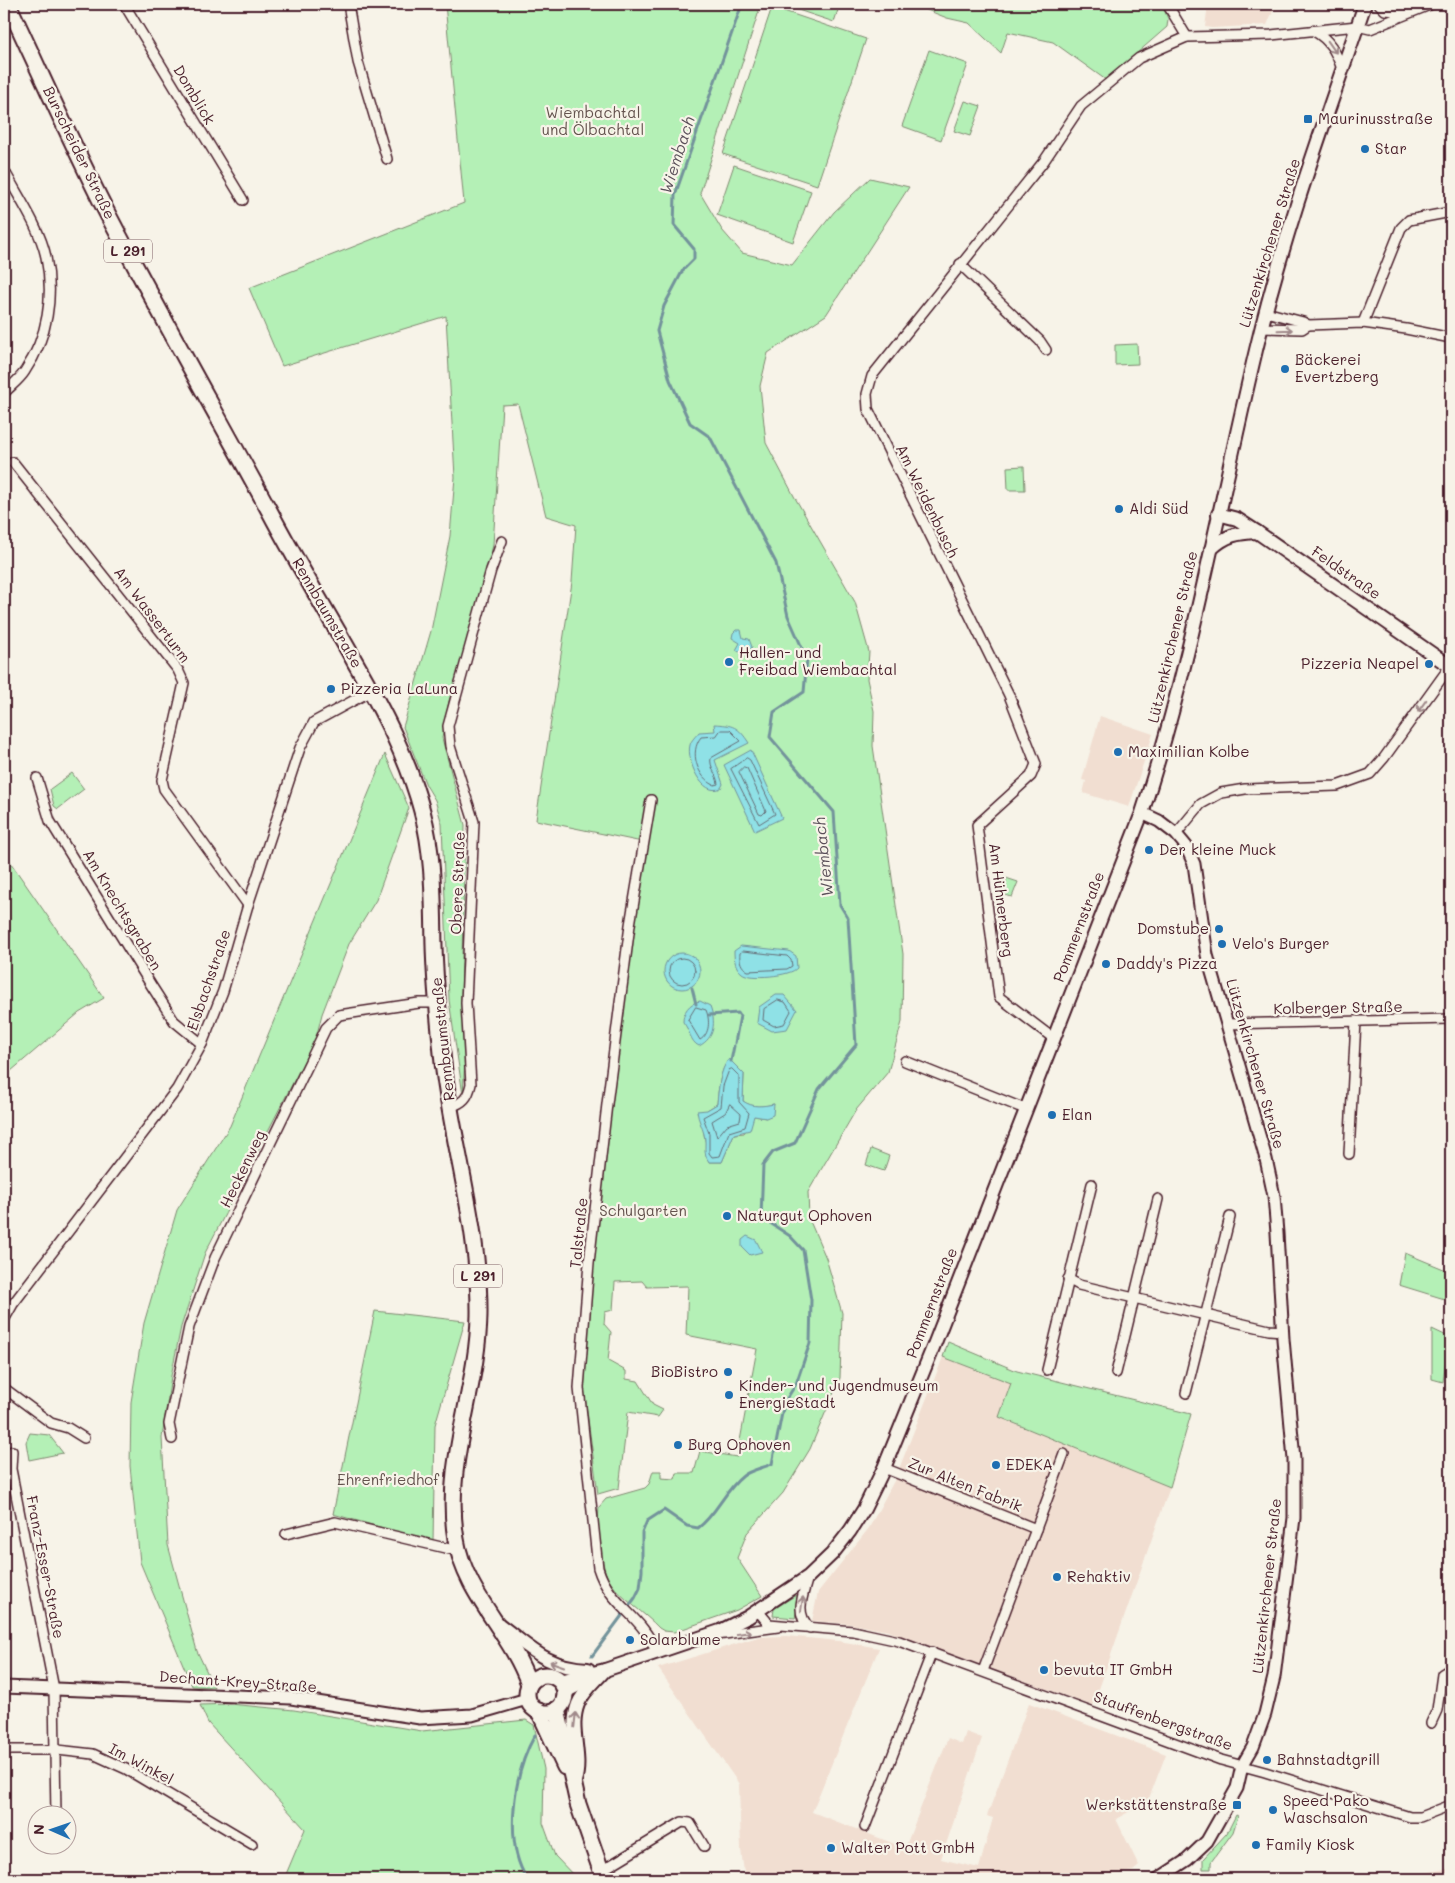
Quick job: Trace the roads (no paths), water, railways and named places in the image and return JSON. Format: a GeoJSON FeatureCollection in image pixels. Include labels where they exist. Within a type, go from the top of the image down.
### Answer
{"type":"FeatureCollection","features":[{"type":"Feature","properties":{"kind":"main road","name":"Lützenkirchener Straße"},"geometry":{"type":"LineString","coordinates":[[1142,813],[1179,688],[1261,328],[1282,255],[1365,4]]}},
{"type":"Feature","properties":{"kind":"main road","name":"Burscheider Straße"},"geometry":{"type":"LineString","coordinates":[[8,11],[104,207],[255,484]]}},
{"type":"Feature","properties":{"kind":"main road","name":"Rennbaumstraße"},"geometry":{"type":"LineString","coordinates":[[255,484],[371,691],[403,757],[424,816],[431,865],[437,1003],[450,1107],[478,1275],[479,1308],[474,1368],[458,1446],[453,1488],[454,1526],[458,1551],[474,1591],[495,1621],[533,1666],[543,1674]]}},
{"type":"Feature","properties":{"kind":"main road","name":"Feldstraße"},"geometry":{"type":"LineString","coordinates":[[1218,514],[1238,519],[1451,666]]}},
{"type":"Feature","properties":{"kind":"main road"},"geometry":{"type":"LineString","coordinates":[[1210,549],[1231,534],[1257,532]]}},
{"type":"Feature","properties":{"kind":"main road","name":"Pommernstraße"},"geometry":{"type":"LineString","coordinates":[[808,1577],[832,1554],[850,1531],[884,1468],[1142,813]]}},
{"type":"Feature","properties":{"kind":"main road","name":"Stauffenbergstraße"},"geometry":{"type":"LineString","coordinates":[[562,1688],[569,1690],[605,1670],[707,1636],[758,1611],[808,1577]]}},
{"type":"Feature","properties":{"kind":"main road","name":"Rennbaumstraße"},"geometry":{"type":"LineString","coordinates":[[495,1621],[529,1684]]}},
{"type":"Feature","properties":{"kind":"main road"},"geometry":{"type":"LineString","coordinates":[[495,1621],[549,1662],[573,1669],[605,1670]]}},
{"type":"Feature","properties":{"kind":"main road"},"geometry":{"type":"LineString","coordinates":[[574,1786],[578,1772],[574,1726],[578,1703],[605,1670]]}},
{"type":"Feature","properties":{"kind":"main road"},"geometry":{"type":"LineString","coordinates":[[574,1786],[539,1712],[532,1707],[527,1699],[529,1684],[533,1679],[543,1674],[553,1676],[562,1688],[557,1709],[558,1723],[566,1744],[574,1786],[603,1875]]}},
{"type":"Feature","properties":{"kind":"main road"},"geometry":{"type":"LineString","coordinates":[[539,1712],[550,1712],[557,1709]]}},
{"type":"Feature","properties":{"kind":"street","name":"Domblick"},"geometry":{"type":"LineString","coordinates":[[124,4],[243,200]]}},
{"type":"Feature","properties":{"kind":"street"},"geometry":{"type":"LineString","coordinates":[[348,4],[358,62],[387,159]]}},
{"type":"Feature","properties":{"kind":"street"},"geometry":{"type":"LineString","coordinates":[[1167,4],[1187,37],[1271,35],[1357,26],[1370,29],[1432,4]]}},
{"type":"Feature","properties":{"kind":"street"},"geometry":{"type":"LineString","coordinates":[[1379,4],[1386,10],[1410,13]]}},
{"type":"Feature","properties":{"kind":"street"},"geometry":{"type":"LineString","coordinates":[[1314,30],[1329,42],[1335,50],[1342,69]]}},
{"type":"Feature","properties":{"kind":"street","name":"Am Weidenbusch"},"geometry":{"type":"LineString","coordinates":[[1036,764],[1009,695],[868,409],[867,394],[872,376],[1044,161],[1081,106],[1139,58],[1187,37]]}},
{"type":"Feature","properties":{"kind":"street"},"geometry":{"type":"LineString","coordinates":[[4,170],[31,219],[46,256],[50,300],[45,330],[25,372],[4,393]]}},
{"type":"Feature","properties":{"kind":"street"},"geometry":{"type":"LineString","coordinates":[[1363,323],[1401,228],[1409,220],[1451,212]]}},
{"type":"Feature","properties":{"kind":"street"},"geometry":{"type":"LineString","coordinates":[[960,264],[1040,341],[1046,350]]}},
{"type":"Feature","properties":{"kind":"street"},"geometry":{"type":"LineString","coordinates":[[1266,312],[1308,325],[1363,323],[1451,338]]}},
{"type":"Feature","properties":{"kind":"street"},"geometry":{"type":"LineString","coordinates":[[1261,328],[1302,329],[1308,325]]}},
{"type":"Feature","properties":{"kind":"street","name":"Am Wasserturm"},"geometry":{"type":"LineString","coordinates":[[13,462],[178,670],[184,683],[162,780],[164,789],[248,905]]}},
{"type":"Feature","properties":{"kind":"street","name":"Obere Straße"},"geometry":{"type":"LineString","coordinates":[[450,1107],[461,1104],[468,1095],[471,1084],[466,1003],[474,822],[450,746],[448,726],[491,570],[502,541]]}},
{"type":"Feature","properties":{"kind":"street"},"geometry":{"type":"LineString","coordinates":[[1176,834],[1201,804],[1221,793],[1245,789],[1336,786],[1370,774],[1384,758],[1451,666]]}},
{"type":"Feature","properties":{"kind":"street","name":"Elsbachstraße"},"geometry":{"type":"LineString","coordinates":[[4,1320],[13,1304],[177,1089],[202,1044],[223,991],[248,905],[300,748],[308,730],[314,722],[371,691]]}},
{"type":"Feature","properties":{"kind":"street","name":"Am Hühnerberg"},"geometry":{"type":"LineString","coordinates":[[1036,764],[1031,776],[977,825],[998,997],[1053,1038]]}},
{"type":"Feature","properties":{"kind":"street","name":"Am Knechtsgraben"},"geometry":{"type":"LineString","coordinates":[[37,778],[50,821],[151,985],[174,1021],[202,1044]]}},
{"type":"Feature","properties":{"kind":"street","name":"Talstraße"},"geometry":{"type":"LineString","coordinates":[[651,800],[630,925],[607,1104],[589,1263],[579,1388],[598,1568],[606,1590],[621,1607],[642,1625],[656,1652]]}},
{"type":"Feature","properties":{"kind":"street","name":"Lützenkirchener Straße"},"geometry":{"type":"LineString","coordinates":[[1142,813],[1159,821],[1176,834],[1186,846],[1194,864],[1206,955],[1266,1159],[1274,1196],[1294,1459],[1294,1518],[1274,1678],[1253,1747],[1242,1766],[1237,1788],[1207,1842],[1187,1860],[1158,1879]]}},
{"type":"Feature","properties":{"kind":"street","name":"Heckenweg"},"geometry":{"type":"LineString","coordinates":[[172,1439],[169,1424],[178,1377],[189,1327],[208,1275],[326,1028],[338,1015],[419,1003],[437,1003]]}},
{"type":"Feature","properties":{"kind":"street","name":"Kolberger Straße"},"geometry":{"type":"LineString","coordinates":[[1226,1024],[1451,1019]]}},
{"type":"Feature","properties":{"kind":"street"},"geometry":{"type":"LineString","coordinates":[[1349,1154],[1356,1022]]}},
{"type":"Feature","properties":{"kind":"street"},"geometry":{"type":"LineString","coordinates":[[905,1062],[1025,1109]]}},
{"type":"Feature","properties":{"kind":"street"},"geometry":{"type":"LineString","coordinates":[[1047,1370],[1092,1184]]}},
{"type":"Feature","properties":{"kind":"street"},"geometry":{"type":"LineString","coordinates":[[1116,1373],[1158,1199]]}},
{"type":"Feature","properties":{"kind":"street"},"geometry":{"type":"LineString","coordinates":[[1186,1393],[1204,1314],[1230,1217]]}},
{"type":"Feature","properties":{"kind":"street"},"geometry":{"type":"LineString","coordinates":[[1068,1279],[1079,1285],[1269,1330],[1283,1331]]}},
{"type":"Feature","properties":{"kind":"street"},"geometry":{"type":"LineString","coordinates":[[4,1388],[51,1423],[68,1428],[84,1438]]}},
{"type":"Feature","properties":{"kind":"street","name":"Franz-Esser-Straße"},"geometry":{"type":"LineString","coordinates":[[12,1451],[12,1468],[54,1689],[56,1806]]}},
{"type":"Feature","properties":{"kind":"street","name":"Zur Alten Fabrik"},"geometry":{"type":"LineString","coordinates":[[983,1671],[1064,1454]]}},
{"type":"Feature","properties":{"kind":"street","name":"Zur Alten Fabrik"},"geometry":{"type":"LineString","coordinates":[[884,1468],[1036,1528]]}},
{"type":"Feature","properties":{"kind":"street"},"geometry":{"type":"LineString","coordinates":[[286,1534],[335,1522],[458,1551]]}},
{"type":"Feature","properties":{"kind":"street"},"geometry":{"type":"LineString","coordinates":[[808,1577],[801,1611],[804,1622],[810,1628]]}},
{"type":"Feature","properties":{"kind":"street","name":"Stauffenbergstraße"},"geometry":{"type":"LineString","coordinates":[[758,1611],[769,1624],[880,1636],[932,1652],[1172,1743],[1242,1766]]}},
{"type":"Feature","properties":{"kind":"street","name":"Stauffenbergstraße"},"geometry":{"type":"LineString","coordinates":[[707,1636],[743,1633],[781,1626]]}},
{"type":"Feature","properties":{"kind":"street"},"geometry":{"type":"LineString","coordinates":[[865,1827],[932,1652]]}},
{"type":"Feature","properties":{"kind":"street"},"geometry":{"type":"LineString","coordinates":[[1431,1723],[1437,1710],[1442,1674],[1450,1668],[1451,1658]]}},
{"type":"Feature","properties":{"kind":"street","name":"Dechant-Krey-Straße"},"geometry":{"type":"LineString","coordinates":[[4,1687],[291,1698],[420,1718],[472,1715],[527,1699]]}},
{"type":"Feature","properties":{"kind":"street","name":"Im Winkel"},"geometry":{"type":"LineString","coordinates":[[4,1750],[55,1750],[93,1754],[126,1769],[252,1844]]}},
{"type":"Feature","properties":{"kind":"street"},"geometry":{"type":"LineString","coordinates":[[1242,1766],[1410,1817],[1420,1818],[1451,1805]]}},
{"type":"Feature","properties":{"kind":"street"},"geometry":{"type":"LineString","coordinates":[[603,1875],[682,1822],[690,1823],[704,1846]]}},
{"type":"Feature","properties":{"kind":"water"},"geometry":{"type":"Polygon","coordinates":[[[736,630],[741,630],[743,638],[749,639],[752,647],[745,655],[736,650],[740,643],[732,638],[736,630]]]}},
{"type":"Feature","properties":{"kind":"water"},"geometry":{"type":"Polygon","coordinates":[[[714,724],[734,727],[742,733],[749,743],[715,760],[723,784],[721,788],[714,790],[708,788],[697,776],[689,752],[691,741],[699,732],[715,731],[714,724]]]}},
{"type":"Feature","properties":{"kind":"water"},"geometry":{"type":"Polygon","coordinates":[[[751,750],[782,818],[755,831],[724,765],[751,750]]]}},
{"type":"Feature","properties":{"kind":"water"},"geometry":{"type":"Polygon","coordinates":[[[741,946],[789,951],[796,956],[797,968],[779,975],[761,977],[746,975],[736,966],[734,951],[741,946]]]}},
{"type":"Feature","properties":{"kind":"water"},"geometry":{"type":"Polygon","coordinates":[[[682,953],[689,954],[695,958],[699,964],[699,978],[695,984],[689,988],[682,989],[675,988],[669,984],[665,978],[664,971],[665,964],[669,958],[675,954],[682,953]]]}},
{"type":"Feature","properties":{"kind":"water"},"geometry":{"type":"Polygon","coordinates":[[[776,995],[784,995],[797,1010],[787,1029],[772,1031],[757,1023],[759,1007],[776,995]]]}},
{"type":"Feature","properties":{"kind":"water"},"geometry":{"type":"Polygon","coordinates":[[[700,1001],[710,1006],[713,1029],[708,1039],[699,1046],[694,1042],[683,1022],[687,1009],[700,1001]]]}},
{"type":"Feature","properties":{"kind":"water"},"geometry":{"type":"Polygon","coordinates":[[[729,1059],[744,1074],[743,1101],[754,1106],[774,1104],[773,1115],[766,1118],[754,1116],[750,1130],[734,1134],[722,1162],[709,1162],[705,1152],[705,1138],[697,1111],[707,1110],[717,1104],[723,1068],[729,1059]]]}},
{"type":"Feature","properties":{"kind":"water"},"geometry":{"type":"Polygon","coordinates":[[[747,1236],[756,1240],[762,1252],[750,1255],[742,1247],[742,1240],[747,1236]]]}},
{"type":"Feature","properties":{"kind":"waterway","name":"Wiembach"},"geometry":{"type":"LineString","coordinates":[[592,1656],[635,1598],[640,1588],[642,1533],[647,1521],[664,1510],[687,1526],[698,1528],[710,1516],[736,1482],[746,1474],[772,1464],[784,1403],[796,1384],[810,1343],[811,1300],[803,1250],[790,1236],[761,1217],[763,1165],[773,1152],[795,1143],[819,1089],[856,1045],[848,918],[840,905],[834,812],[770,737],[774,712],[804,692],[807,659],[788,616],[776,563],[710,437],[690,423],[670,380],[657,331],[664,306],[683,270],[694,259],[694,249],[674,225],[675,195],[742,4]]}},
{"type":"Feature","properties":{"kind":"waterway"},"geometry":{"type":"LineString","coordinates":[[692,988],[696,1004]]}},
{"type":"Feature","properties":{"kind":"waterway"},"geometry":{"type":"LineString","coordinates":[[709,1015],[738,1013],[740,1016],[735,1043]]}},
{"type":"Feature","properties":{"kind":"waterway"},"geometry":{"type":"LineString","coordinates":[[731,1061],[734,1046]]}},
{"type":"Feature","properties":{"kind":"waterway","name":"Wiembach"},"geometry":{"type":"LineString","coordinates":[[527,1879],[515,1846],[513,1827],[514,1807],[522,1768],[535,1735]]}},
{"type":"Feature","properties":{"kind":"place","name":"Maurinusstraße"},"geometry":{"type":"Point","coordinates":[1308,119]}},
{"type":"Feature","properties":{"kind":"place","name":"Star"},"geometry":{"type":"Point","coordinates":[1365,149]}},
{"type":"Feature","properties":{"kind":"place","name":"Bäckerei Evertzberg"},"geometry":{"type":"Point","coordinates":[1285,369]}},
{"type":"Feature","properties":{"kind":"place","name":"Aldi Süd"},"geometry":{"type":"Point","coordinates":[1119,509]}},
{"type":"Feature","properties":{"kind":"place","name":"Hallen- und Freibad Wiembachtal"},"geometry":{"type":"Point","coordinates":[729,662]}},
{"type":"Feature","properties":{"kind":"place","name":"Pizzeria Neapel"},"geometry":{"type":"Point","coordinates":[1429,664]}},
{"type":"Feature","properties":{"kind":"place","name":"Pizzeria LaLuna"},"geometry":{"type":"Point","coordinates":[331,689]}},
{"type":"Feature","properties":{"kind":"place","name":"Maximilian Kolbe"},"geometry":{"type":"Point","coordinates":[1118,752]}},
{"type":"Feature","properties":{"kind":"place","name":"Der kleine Muck"},"geometry":{"type":"Point","coordinates":[1149,850]}},
{"type":"Feature","properties":{"kind":"place","name":"Domstube"},"geometry":{"type":"Point","coordinates":[1219,929]}},
{"type":"Feature","properties":{"kind":"place","name":"Velo's Burger"},"geometry":{"type":"Point","coordinates":[1222,944]}},
{"type":"Feature","properties":{"kind":"place","name":"Daddy's Pizza"},"geometry":{"type":"Point","coordinates":[1106,964]}},
{"type":"Feature","properties":{"kind":"place","name":"Elan"},"geometry":{"type":"Point","coordinates":[1052,1115]}},
{"type":"Feature","properties":{"kind":"place","name":"Naturgut Ophoven"},"geometry":{"type":"Point","coordinates":[727,1216]}},
{"type":"Feature","properties":{"kind":"place","name":"BioBistro"},"geometry":{"type":"Point","coordinates":[728,1372]}},
{"type":"Feature","properties":{"kind":"place","name":"Kinder- und Jugendmuseum EnergieStadt"},"geometry":{"type":"Point","coordinates":[729,1395]}},
{"type":"Feature","properties":{"kind":"place","name":"Burg Ophoven"},"geometry":{"type":"Point","coordinates":[678,1445]}},
{"type":"Feature","properties":{"kind":"place","name":"EDEKA"},"geometry":{"type":"Point","coordinates":[996,1465]}},
{"type":"Feature","properties":{"kind":"place","name":"Rehaktiv"},"geometry":{"type":"Point","coordinates":[1057,1577]}},
{"type":"Feature","properties":{"kind":"place","name":"Solarblume"},"geometry":{"type":"Point","coordinates":[630,1640]}},
{"type":"Feature","properties":{"kind":"place","name":"bevuta IT GmbH"},"geometry":{"type":"Point","coordinates":[1044,1670]}},
{"type":"Feature","properties":{"kind":"place","name":"Bahnstadtgrill"},"geometry":{"type":"Point","coordinates":[1267,1760]}},
{"type":"Feature","properties":{"kind":"place","name":"Werkstättenstraße"},"geometry":{"type":"Point","coordinates":[1237,1805]}},
{"type":"Feature","properties":{"kind":"place","name":"Speed Pako Waschsalon"},"geometry":{"type":"Point","coordinates":[1273,1810]}},
{"type":"Feature","properties":{"kind":"place","name":"Family Kiosk"},"geometry":{"type":"Point","coordinates":[1256,1845]}},
{"type":"Feature","properties":{"kind":"place","name":"Walter Pott GmbH"},"geometry":{"type":"Point","coordinates":[831,1848]}},
{"type":"Feature","properties":{"kind":"park label","name":"Wiembachtal und Ölbachtal"},"geometry":{"type":"Point","coordinates":[593,122]}},
{"type":"Feature","properties":{"kind":"park label","name":"Schulgarten"},"geometry":{"type":"Point","coordinates":[643,1211]}},
{"type":"Feature","properties":{"kind":"park label","name":"Ehrenfriedhof"},"geometry":{"type":"Point","coordinates":[388,1480]}}]}
